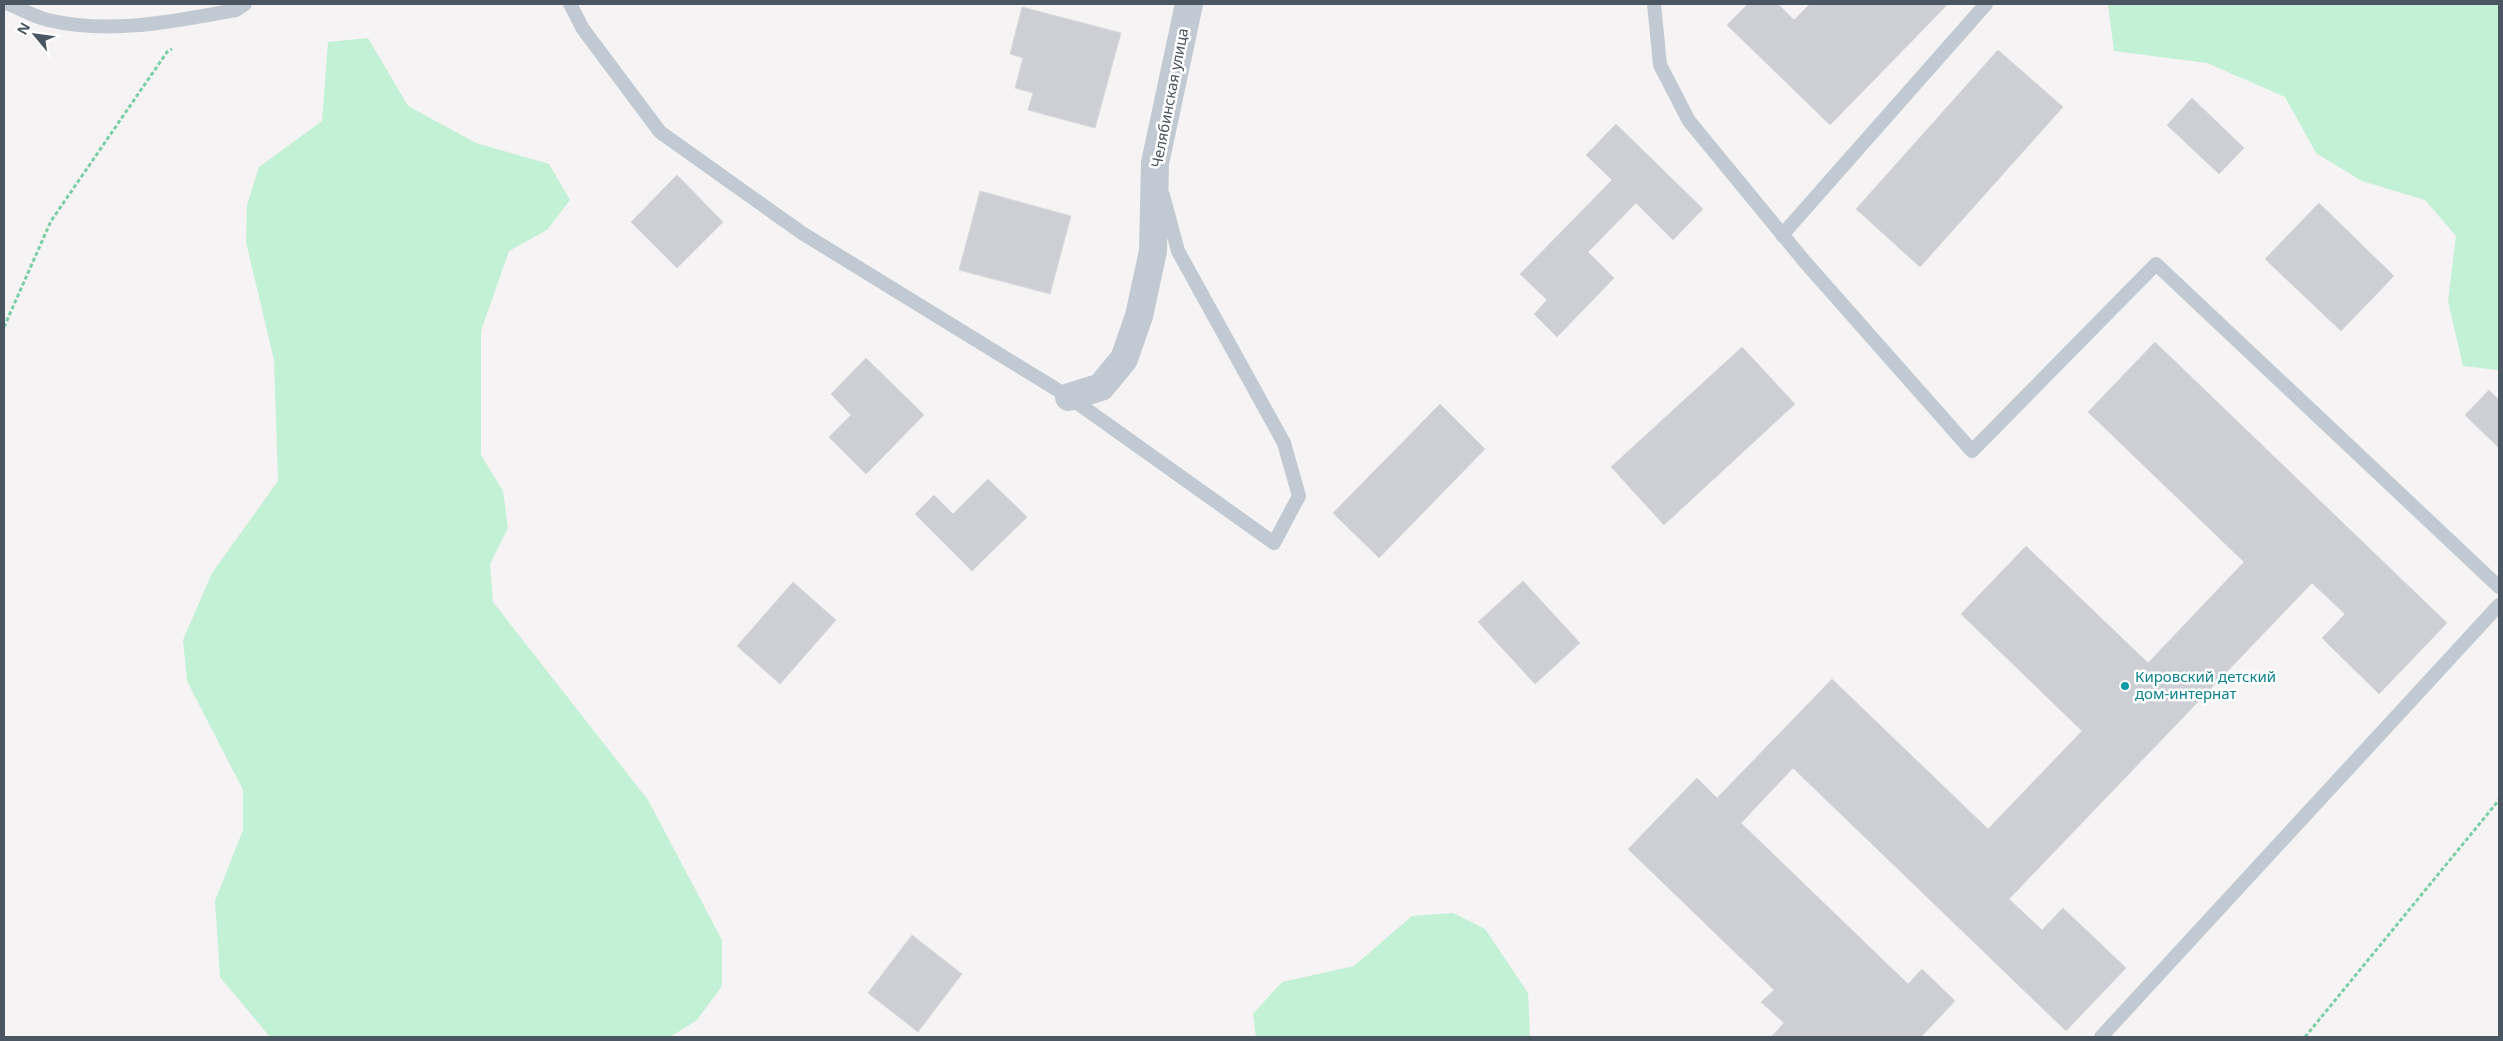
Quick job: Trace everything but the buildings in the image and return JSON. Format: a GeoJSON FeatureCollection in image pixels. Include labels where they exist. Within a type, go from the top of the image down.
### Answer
{"type":"FeatureCollection","features":[{"type":"Feature","properties":{"kind":"street","name":"Челябинская улица"},"geometry":{"type":"LineString","coordinates":[[1070,396],[1101,387],[1124,359],[1139,316],[1153,251],[1155,163],[1189,4]]}},
{"type":"Feature","properties":{"kind":"lane"},"geometry":{"type":"LineString","coordinates":[[9,4],[47,20],[100,27],[160,24],[236,10],[246,4]]}},
{"type":"Feature","properties":{"kind":"lane"},"geometry":{"type":"LineString","coordinates":[[570,4],[583,29],[660,132],[802,233],[1070,396],[1274,543],[1299,496],[1284,443],[1178,251],[1155,163]]}},
{"type":"Feature","properties":{"kind":"lane"},"geometry":{"type":"LineString","coordinates":[[1654,4],[1660,65],[1689,121],[1782,234],[1972,451],[2156,264],[2499,587]]}},
{"type":"Feature","properties":{"kind":"lane"},"geometry":{"type":"LineString","coordinates":[[1782,234],[1986,4]]}},
{"type":"Feature","properties":{"kind":"lane"},"geometry":{"type":"LineString","coordinates":[[2100,1037],[2499,605]]}},
{"type":"Feature","properties":{"kind":"path"},"geometry":{"type":"LineString","coordinates":[[4,327],[51,221],[168,52],[175,48]]}},
{"type":"Feature","properties":{"kind":"path"},"geometry":{"type":"LineString","coordinates":[[2305,1037],[2499,800]]}},
{"type":"Feature","properties":{"kind":"green space"},"geometry":{"type":"Polygon","coordinates":[[[2108,4],[2499,4],[2499,370],[2463,366],[2448,301],[2456,236],[2425,200],[2362,181],[2316,153],[2285,97],[2207,63],[2114,51],[2108,4]]]}},
{"type":"Feature","properties":{"kind":"green space"},"geometry":{"type":"Polygon","coordinates":[[[368,38],[408,106],[476,143],[549,164],[570,200],[547,230],[509,251],[481,331],[481,455],[503,491],[508,528],[490,564],[493,602],[648,800],[722,940],[722,986],[697,1020],[670,1037],[270,1037],[220,977],[215,901],[243,830],[243,790],[187,681],[183,640],[212,573],[278,481],[274,360],[246,242],[247,205],[259,167],[322,121],[328,42],[368,38]]]}},
{"type":"Feature","properties":{"kind":"green space"},"geometry":{"type":"Polygon","coordinates":[[[1453,913],[1485,929],[1528,993],[1530,1037],[1256,1037],[1253,1014],[1282,982],[1354,966],[1412,916],[1453,913]]]}},
{"type":"Feature","properties":{"kind":"place","name":"Кировский детский дом-интернат"},"geometry":{"type":"Point","coordinates":[2125,686]}}]}
